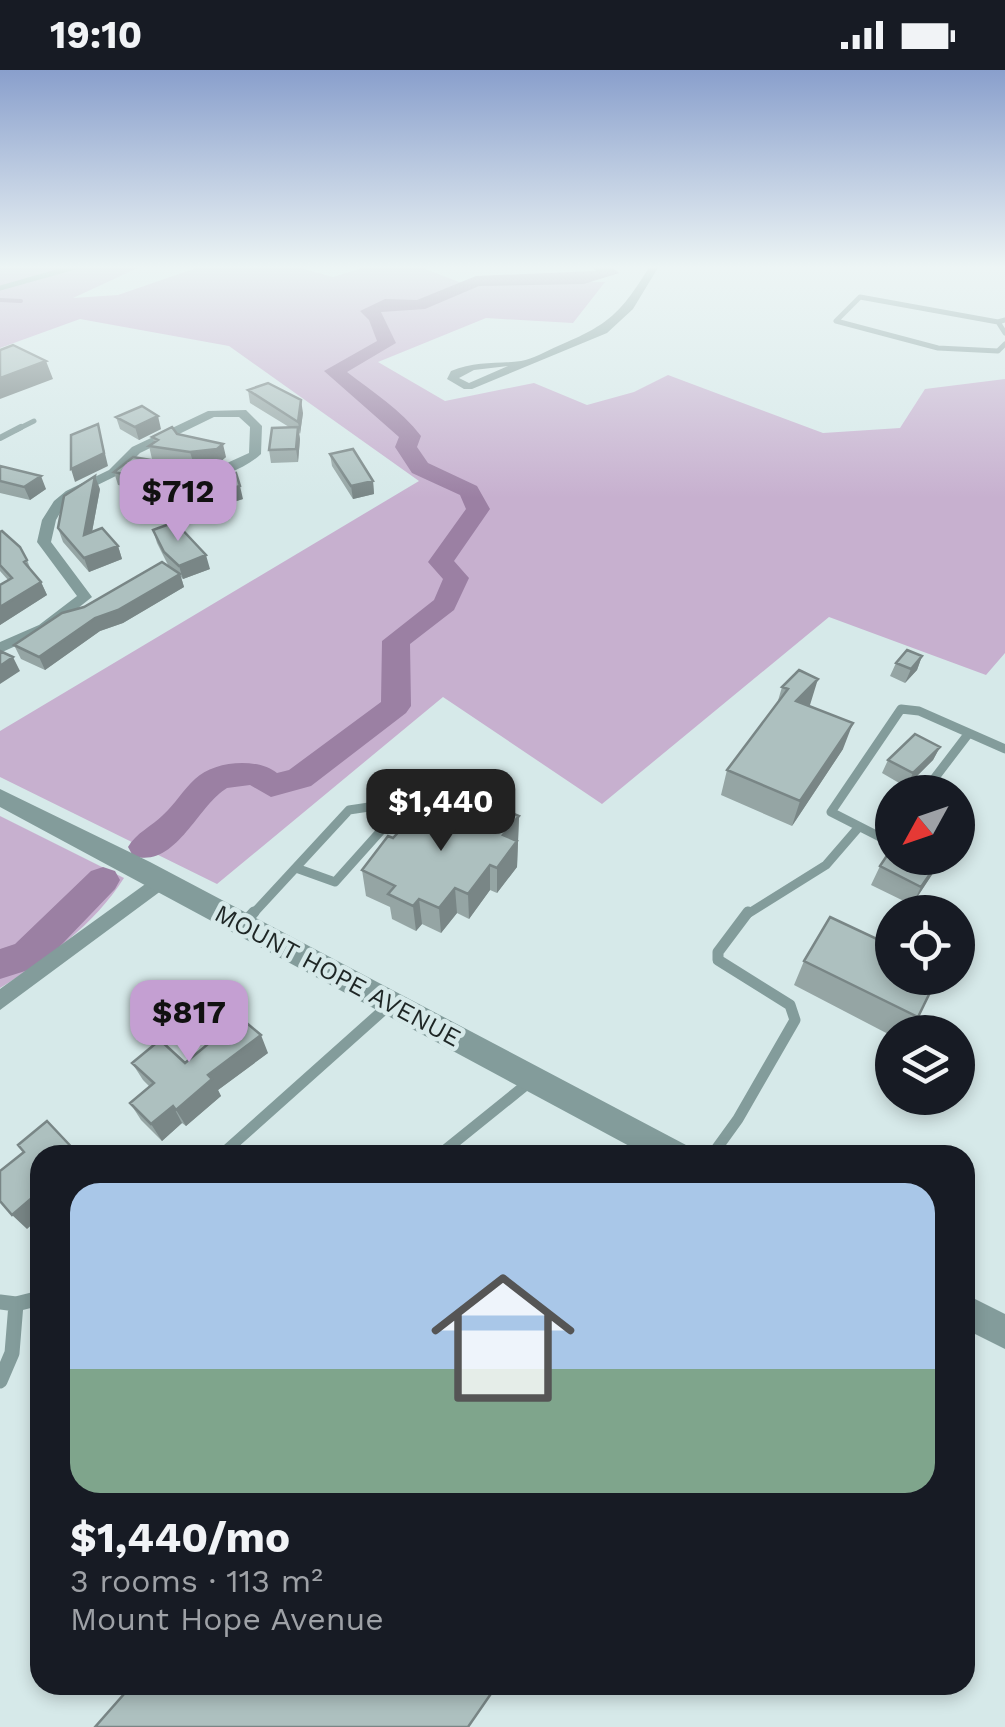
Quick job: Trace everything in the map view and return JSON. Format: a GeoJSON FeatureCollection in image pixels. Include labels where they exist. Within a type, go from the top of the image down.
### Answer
{"type":"FeatureCollection","features":[{"type":"Feature","properties":{"kind":"street"},"geometry":{"type":"LineString","coordinates":[[524,364],[466,368],[455,373],[453,380],[468,388],[574,343]]}},
{"type":"Feature","properties":{"kind":"street"},"geometry":{"type":"LineString","coordinates":[[0,648],[44,628],[85,597],[44,542],[46,519],[61,500],[130,462],[136,450],[212,414],[242,413],[256,426],[255,454],[240,466],[215,475],[162,469]]}},
{"type":"Feature","properties":{"kind":"street"},"geometry":{"type":"LineString","coordinates":[[130,462],[146,465]]}},
{"type":"Feature","properties":{"kind":"street","name":"MOUNT HOPE AVENUE"},"geometry":{"type":"LineString","coordinates":[[0,798],[162,880],[655,1145]]}},
{"type":"Feature","properties":{"kind":"street"},"geometry":{"type":"LineString","coordinates":[[0,1001],[162,880]]}},
{"type":"Feature","properties":{"kind":"street"},"geometry":{"type":"LineString","coordinates":[[975,1316],[1005,1332]]}},
{"type":"Feature","properties":{"kind":"lane"},"geometry":{"type":"LineString","coordinates":[[920,343],[998,351],[1005,344]]}},
{"type":"Feature","properties":{"kind":"lane"},"geometry":{"type":"LineString","coordinates":[[0,438],[34,420]]}},
{"type":"Feature","properties":{"kind":"lane"},"geometry":{"type":"LineString","coordinates":[[875,835],[831,812],[895,714],[907,708],[918,711],[1005,749]]}},
{"type":"Feature","properties":{"kind":"lane"},"geometry":{"type":"LineString","coordinates":[[937,775],[968,733]]}},
{"type":"Feature","properties":{"kind":"lane"},"geometry":{"type":"LineString","coordinates":[[296,868],[335,882],[430,774]]}},
{"type":"Feature","properties":{"kind":"lane"},"geometry":{"type":"LineString","coordinates":[[244,924],[350,810],[368,807],[395,815]]}},
{"type":"Feature","properties":{"kind":"lane"},"geometry":{"type":"LineString","coordinates":[[719,1145],[795,1020],[790,1005],[725,967],[718,960],[718,952],[750,910],[826,865],[858,828]]}},
{"type":"Feature","properties":{"kind":"lane"},"geometry":{"type":"LineString","coordinates":[[232,1145],[392,1003]]}},
{"type":"Feature","properties":{"kind":"lane"},"geometry":{"type":"LineString","coordinates":[[450,1145],[533,1079]]}},
{"type":"Feature","properties":{"kind":"lane"},"geometry":{"type":"LineString","coordinates":[[0,1381],[12,1353],[8,1303]]}},
{"type":"Feature","properties":{"kind":"shaded area"},"geometry":{"type":"Polygon","coordinates":[[[214,343],[424,343],[378,362],[445,401],[534,383],[587,405],[634,392],[668,375],[823,433],[900,428],[925,389],[1005,379],[1005,653],[986,675],[829,617],[602,804],[443,697],[217,884],[0,777],[0,731],[419,481],[229,346],[214,343]]]}},
{"type":"Feature","properties":{"kind":"shaded area"},"geometry":{"type":"Polygon","coordinates":[[[0,816],[124,878],[99,911],[68,940],[0,988],[0,816]]]}},
{"type":"Feature","properties":{"kind":"building"},"geometry":{"type":"Polygon","coordinates":[[[13,345],[46,361],[0,378],[0,350],[13,345]]]}},
{"type":"Feature","properties":{"kind":"building"},"geometry":{"type":"Polygon","coordinates":[[[268,383],[301,400],[298,422],[248,390],[268,383]]]}},
{"type":"Feature","properties":{"kind":"building"},"geometry":{"type":"Polygon","coordinates":[[[142,406],[158,416],[135,427],[116,417],[142,406]]]}},
{"type":"Feature","properties":{"kind":"building"},"geometry":{"type":"Polygon","coordinates":[[[98,424],[104,453],[71,469],[71,435],[98,424]]]}},
{"type":"Feature","properties":{"kind":"building"},"geometry":{"type":"Polygon","coordinates":[[[172,427],[177,434],[223,444],[217,449],[190,452],[149,446],[158,440],[152,437],[172,427]]]}},
{"type":"Feature","properties":{"kind":"building"},"geometry":{"type":"Polygon","coordinates":[[[298,427],[296,449],[269,450],[272,428],[298,427]]]}},
{"type":"Feature","properties":{"kind":"building"},"geometry":{"type":"Polygon","coordinates":[[[353,449],[373,481],[351,486],[330,454],[353,449]]]}},
{"type":"Feature","properties":{"kind":"building"},"geometry":{"type":"Polygon","coordinates":[[[133,457],[193,467],[171,484],[114,472],[133,457]]]}},
{"type":"Feature","properties":{"kind":"building"},"geometry":{"type":"Polygon","coordinates":[[[0,466],[41,476],[24,487],[0,481],[0,466]]]}},
{"type":"Feature","properties":{"kind":"building"},"geometry":{"type":"Polygon","coordinates":[[[236,473],[240,486],[197,499],[186,486],[236,473]]]}},
{"type":"Feature","properties":{"kind":"building"},"geometry":{"type":"Polygon","coordinates":[[[95,476],[84,535],[102,528],[118,546],[84,558],[58,528],[64,496],[95,476]]]}},
{"type":"Feature","properties":{"kind":"building"},"geometry":{"type":"Polygon","coordinates":[[[175,522],[206,555],[179,566],[164,552],[153,530],[175,522]]]}},
{"type":"Feature","properties":{"kind":"building"},"geometry":{"type":"Polygon","coordinates":[[[2,531],[20,547],[27,560],[24,562],[41,582],[0,607],[0,585],[12,578],[0,565],[2,531]]]}},
{"type":"Feature","properties":{"kind":"building"},"geometry":{"type":"Polygon","coordinates":[[[162,562],[180,574],[118,610],[95,618],[39,657],[14,645],[62,613],[84,607],[162,562]]]}},
{"type":"Feature","properties":{"kind":"building"},"geometry":{"type":"Polygon","coordinates":[[[907,650],[922,656],[911,669],[896,663],[907,650]]]}},
{"type":"Feature","properties":{"kind":"building"},"geometry":{"type":"Polygon","coordinates":[[[0,651],[13,657],[0,666],[0,651]]]}},
{"type":"Feature","properties":{"kind":"building"},"geometry":{"type":"Polygon","coordinates":[[[799,670],[818,679],[796,701],[853,723],[800,801],[727,770],[788,689],[782,687],[799,670]]]}},
{"type":"Feature","properties":{"kind":"building"},"geometry":{"type":"Polygon","coordinates":[[[915,734],[940,747],[913,773],[888,760],[915,734]]]}},
{"type":"Feature","properties":{"kind":"building"},"geometry":{"type":"Polygon","coordinates":[[[425,803],[483,823],[497,807],[519,816],[503,835],[517,841],[497,868],[490,865],[468,894],[455,888],[439,908],[419,899],[413,906],[388,894],[395,886],[362,870],[388,836],[393,838],[425,803]]]}},
{"type":"Feature","properties":{"kind":"building"},"geometry":{"type":"Polygon","coordinates":[[[898,875],[929,875],[921,887],[898,875]]]}},
{"type":"Feature","properties":{"kind":"building"},"geometry":{"type":"Polygon","coordinates":[[[830,917],[875,938],[875,995],[929,995],[919,1015],[914,1015],[804,961],[830,917]]]}},
{"type":"Feature","properties":{"kind":"building"},"geometry":{"type":"Polygon","coordinates":[[[224,1004],[261,1035],[208,1075],[212,1079],[176,1110],[173,1106],[151,1124],[130,1103],[154,1083],[132,1063],[160,1040],[185,1063],[219,1035],[203,1021],[224,1004]]]}},
{"type":"Feature","properties":{"kind":"building"},"geometry":{"type":"Polygon","coordinates":[[[47,1121],[70,1145],[30,1145],[30,1200],[12,1215],[0,1201],[0,1171],[24,1152],[18,1145],[47,1121]]]}},
{"type":"Feature","properties":{"kind":"building"},"geometry":{"type":"Polygon","coordinates":[[[123,1695],[490,1695],[468,1727],[95,1727],[123,1695]]]}},
{"type":"Feature","properties":{"kind":"waterway"},"geometry":{"type":"LineString","coordinates":[[145,847],[175,824],[212,781],[257,774],[271,786],[300,778],[396,706],[396,641],[445,604],[456,578],[441,562],[478,509],[469,491],[420,468],[406,447],[410,436],[391,415],[334,371],[386,343]]}},
{"type":"Feature","properties":{"kind":"waterway"},"geometry":{"type":"LineString","coordinates":[[0,964],[28,955],[103,880]]}}]}
